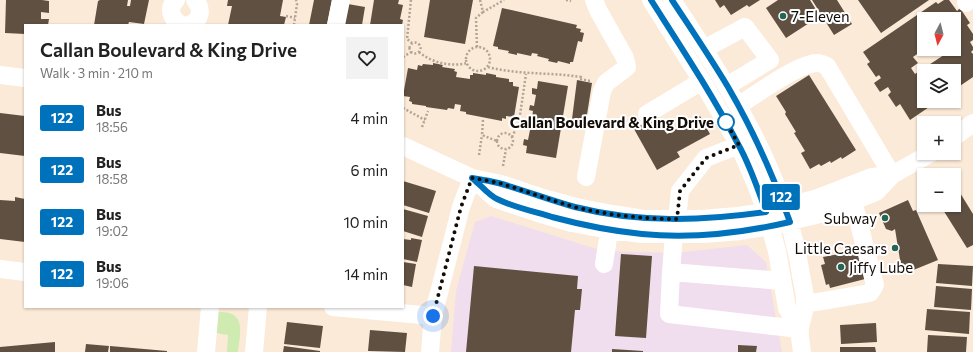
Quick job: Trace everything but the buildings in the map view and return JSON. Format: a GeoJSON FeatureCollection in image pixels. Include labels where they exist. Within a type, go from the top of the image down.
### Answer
{"type":"FeatureCollection","features":[{"type":"Feature","properties":{"kind":"street"},"geometry":{"type":"LineString","coordinates":[[176,0],[171,8],[171,13],[173,19],[180,24]]}},
{"type":"Feature","properties":{"kind":"street"},"geometry":{"type":"LineString","coordinates":[[193,24],[198,20],[200,14],[200,9],[195,0]]}},
{"type":"Feature","properties":{"kind":"street"},"geometry":{"type":"LineString","coordinates":[[336,24],[341,0]]}},
{"type":"Feature","properties":{"kind":"street"},"geometry":{"type":"LineString","coordinates":[[586,177],[604,86],[627,67],[625,58],[594,0]]}},
{"type":"Feature","properties":{"kind":"street"},"geometry":{"type":"LineString","coordinates":[[651,0],[702,81],[739,145],[757,187],[768,219],[777,251],[787,308],[799,329]]}},
{"type":"Feature","properties":{"kind":"street"},"geometry":{"type":"LineString","coordinates":[[672,0],[704,49],[738,106],[774,180],[787,215],[796,246],[805,304],[799,329],[802,352]]}},
{"type":"Feature","properties":{"kind":"street"},"geometry":{"type":"LineString","coordinates":[[704,49],[745,27],[770,60],[727,86]]}},
{"type":"Feature","properties":{"kind":"street"},"geometry":{"type":"LineString","coordinates":[[738,106],[806,65],[819,63],[827,66],[892,175]]}},
{"type":"Feature","properties":{"kind":"street"},"geometry":{"type":"LineString","coordinates":[[0,75],[24,78]]}},
{"type":"Feature","properties":{"kind":"street"},"geometry":{"type":"LineString","coordinates":[[647,114],[702,81]]}},
{"type":"Feature","properties":{"kind":"street"},"geometry":{"type":"LineString","coordinates":[[961,132],[973,123]]}},
{"type":"Feature","properties":{"kind":"street"},"geometry":{"type":"LineString","coordinates":[[739,145],[706,158],[680,191],[671,272],[669,314],[799,329]]}},
{"type":"Feature","properties":{"kind":"street"},"geometry":{"type":"LineString","coordinates":[[404,146],[472,178],[501,184],[576,207],[611,222],[644,219],[676,227],[737,216],[768,219],[787,215],[824,213],[876,192],[892,175],[919,160]]}},
{"type":"Feature","properties":{"kind":"street"},"geometry":{"type":"LineString","coordinates":[[787,215],[818,198],[872,177],[892,175]]}},
{"type":"Feature","properties":{"kind":"street"},"geometry":{"type":"LineString","coordinates":[[430,352],[433,316],[461,207],[472,178]]}},
{"type":"Feature","properties":{"kind":"street"},"geometry":{"type":"LineString","coordinates":[[805,304],[870,293],[875,285],[853,201]]}},
{"type":"Feature","properties":{"kind":"street"},"geometry":{"type":"LineString","coordinates":[[604,264],[611,222]]}},
{"type":"Feature","properties":{"kind":"street"},"geometry":{"type":"LineString","coordinates":[[0,269],[24,272]]}},
{"type":"Feature","properties":{"kind":"street"},"geometry":{"type":"LineString","coordinates":[[671,272],[782,280]]}},
{"type":"Feature","properties":{"kind":"street"},"geometry":{"type":"LineString","coordinates":[[206,352],[210,308]]}},
{"type":"Feature","properties":{"kind":"street"},"geometry":{"type":"LineString","coordinates":[[254,352],[258,308]]}},
{"type":"Feature","properties":{"kind":"street"},"geometry":{"type":"LineString","coordinates":[[344,308],[433,316]]}},
{"type":"Feature","properties":{"kind":"path"},"geometry":{"type":"LineString","coordinates":[[294,24],[296,0]]}},
{"type":"Feature","properties":{"kind":"path"},"geometry":{"type":"LineString","coordinates":[[411,0],[407,39],[412,43],[418,43],[420,49],[419,52]]}},
{"type":"Feature","properties":{"kind":"path"},"geometry":{"type":"LineString","coordinates":[[480,0],[483,12]]}},
{"type":"Feature","properties":{"kind":"path"},"geometry":{"type":"LineString","coordinates":[[477,48],[476,18],[483,12],[504,0]]}},
{"type":"Feature","properties":{"kind":"path"},"geometry":{"type":"LineString","coordinates":[[286,16],[295,18]]}},
{"type":"Feature","properties":{"kind":"path"},"geometry":{"type":"LineString","coordinates":[[411,52],[409,48],[412,43]]}},
{"type":"Feature","properties":{"kind":"path"},"geometry":{"type":"LineString","coordinates":[[477,48],[484,48],[490,55],[491,60],[488,67],[482,71],[472,70],[467,63],[467,55],[470,51],[477,48]]}},
{"type":"Feature","properties":{"kind":"path"},"geometry":{"type":"LineString","coordinates":[[404,56],[411,52],[419,52],[431,60],[438,62],[455,64],[467,63]]}},
{"type":"Feature","properties":{"kind":"path"},"geometry":{"type":"LineString","coordinates":[[488,67],[526,74],[549,73],[580,77],[580,79],[592,81],[604,86]]}},
{"type":"Feature","properties":{"kind":"path"},"geometry":{"type":"LineString","coordinates":[[512,137],[510,134],[502,133],[498,136],[497,141],[501,149],[510,148],[514,141],[512,137],[519,122],[526,74]]}},
{"type":"Feature","properties":{"kind":"path"},"geometry":{"type":"LineString","coordinates":[[404,109],[425,120]]}},
{"type":"Feature","properties":{"kind":"path"},"geometry":{"type":"LineString","coordinates":[[422,128],[428,111]]}},
{"type":"Feature","properties":{"kind":"path"},"geometry":{"type":"LineString","coordinates":[[479,155],[483,120]]}},
{"type":"Feature","properties":{"kind":"path"},"geometry":{"type":"LineString","coordinates":[[482,134],[497,141]]}},
{"type":"Feature","properties":{"kind":"path"},"geometry":{"type":"LineString","coordinates":[[503,166],[506,149]]}},
{"type":"Feature","properties":{"kind":"shaded area"},"geometry":{"type":"Polygon","coordinates":[[[491,216],[603,251],[674,253],[747,245],[766,262],[782,352],[451,352],[456,291],[475,222],[491,216]]]}},
{"type":"Feature","properties":{"kind":"green space"},"geometry":{"type":"Polygon","coordinates":[[[216,312],[226,312],[232,314],[239,321],[240,337],[238,352],[227,352],[228,335],[216,333],[216,312]]]}},
{"type":"Feature","properties":{"kind":"bus line","name":"122"},"geometry":{"type":"LineString","coordinates":[[651,0],[702,81],[739,145],[766,212],[702,219],[644,219],[576,207],[501,184],[472,178],[496,199],[572,223],[609,230],[643,234],[703,234],[741,231],[790,222],[774,180],[747,122],[727,86],[672,0]]}},
{"type":"Feature","properties":{"kind":"place","name":"7-Eleven"},"geometry":{"type":"Point","coordinates":[783,16]}},
{"type":"Feature","properties":{"kind":"place","name":"Callan Boulevard & King Drive"},"geometry":{"type":"Point","coordinates":[726,122]}},
{"type":"Feature","properties":{"kind":"place","name":"Subway"},"geometry":{"type":"Point","coordinates":[885,218]}},
{"type":"Feature","properties":{"kind":"place","name":"Little Caesars"},"geometry":{"type":"Point","coordinates":[895,248]}},
{"type":"Feature","properties":{"kind":"place","name":"Jiffy Lube"},"geometry":{"type":"Point","coordinates":[841,267]}},
{"type":"Feature","properties":{"kind":"route"},"geometry":{"type":"LineString","coordinates":[[433,316],[461,207],[472,178],[501,184],[576,207],[644,219],[677,219],[680,191],[706,158],[739,145],[726,122]]}}]}
